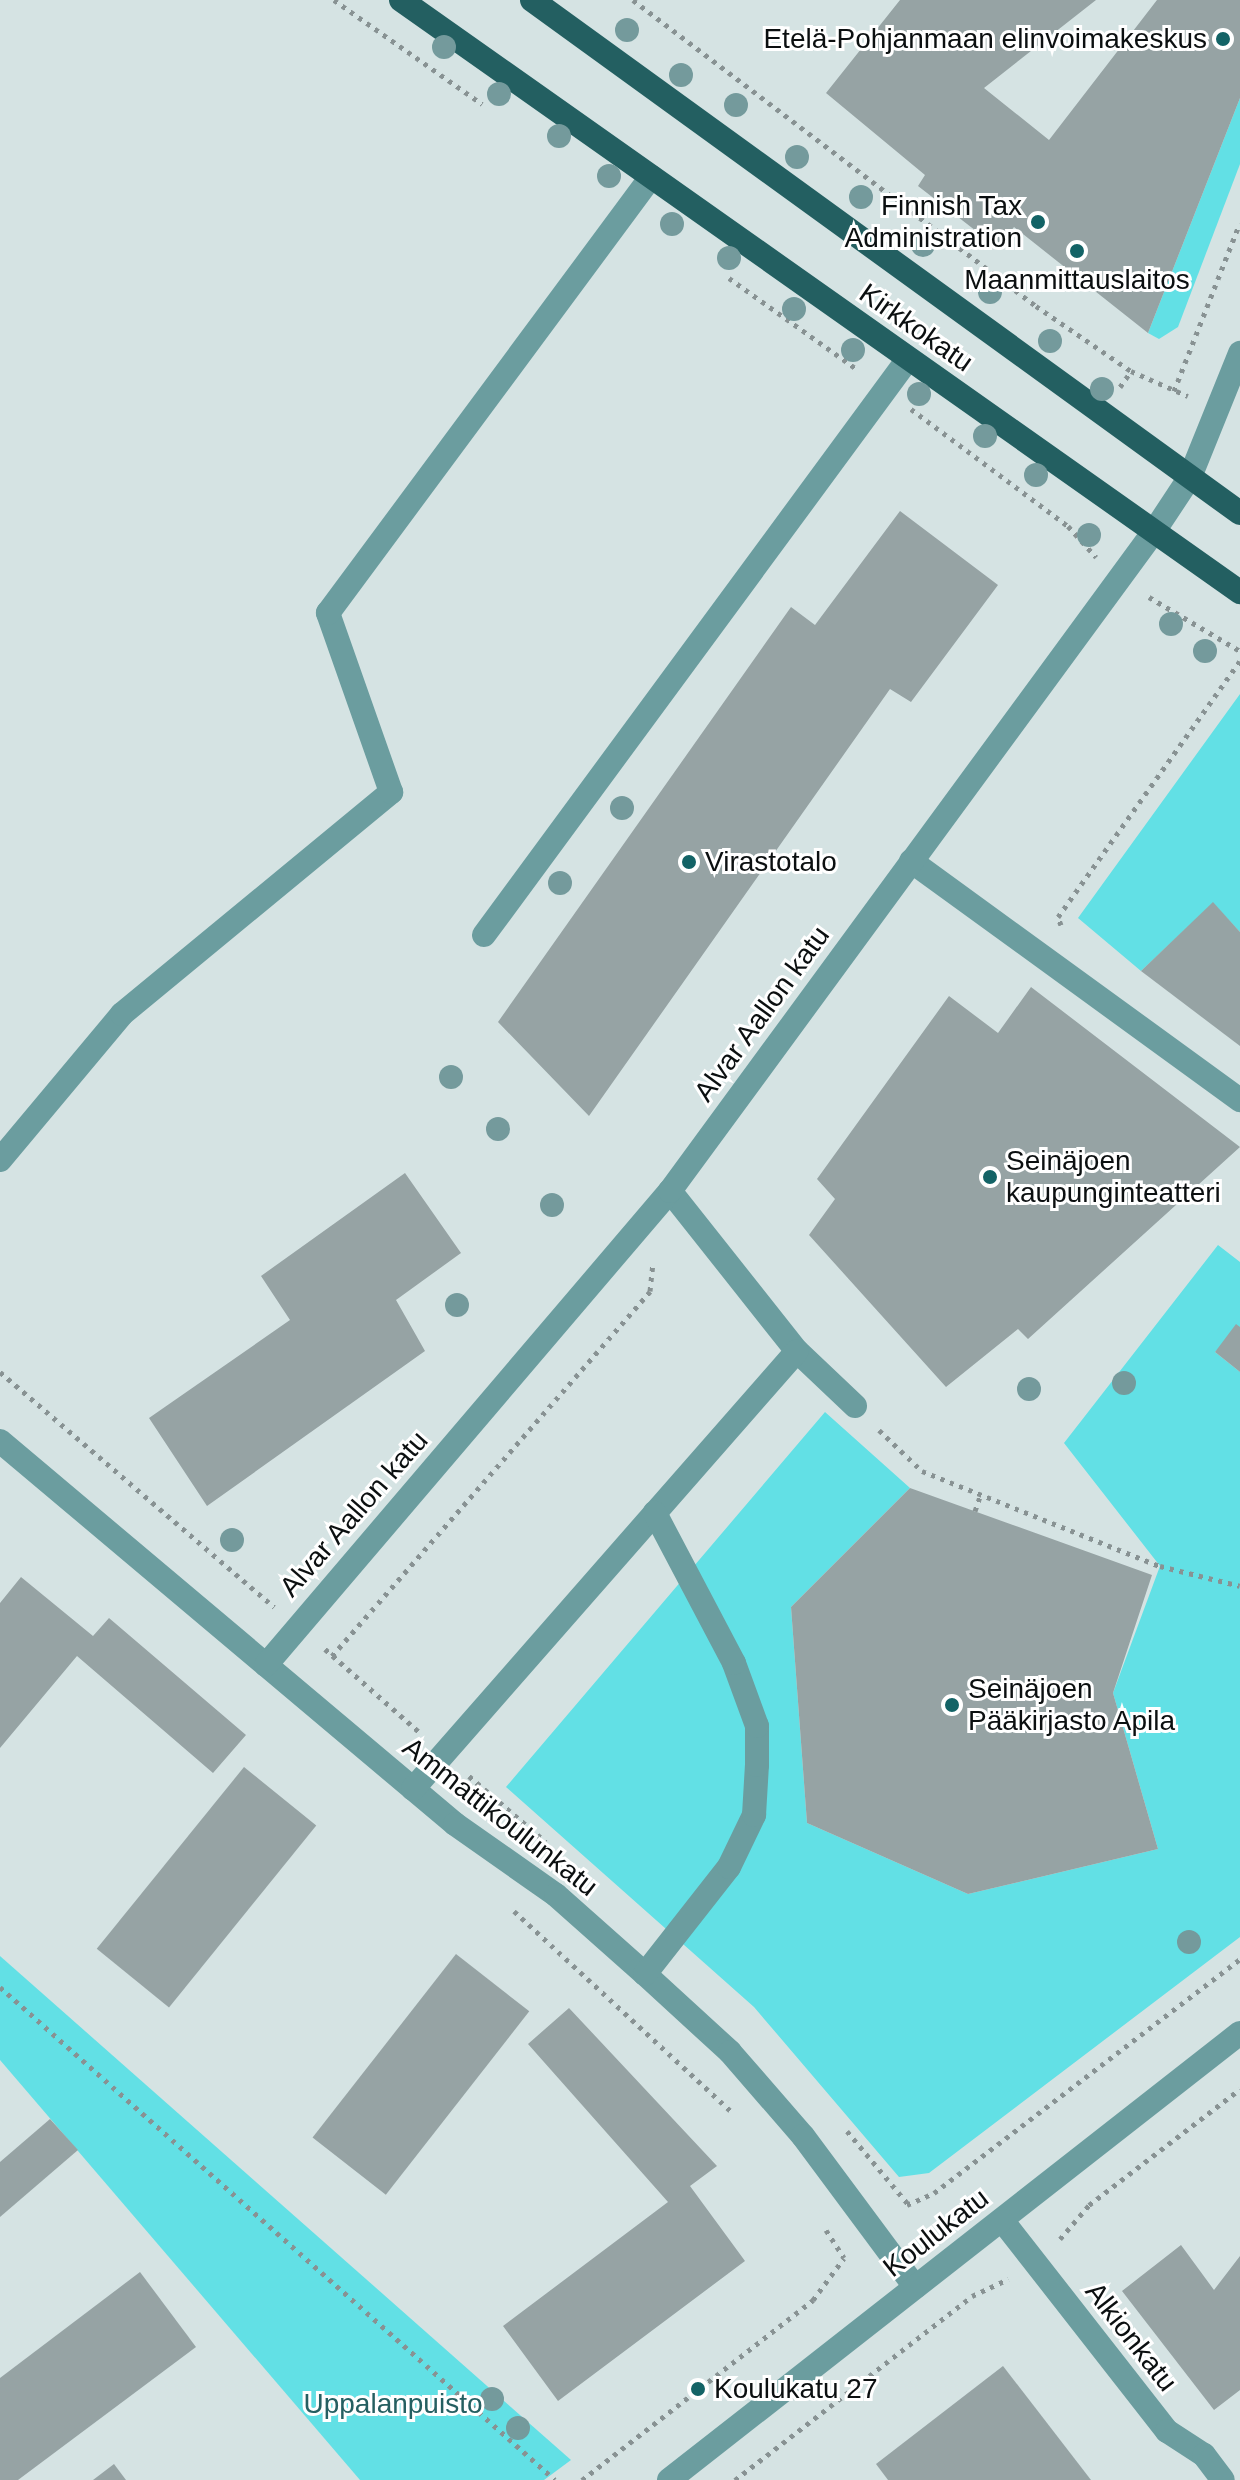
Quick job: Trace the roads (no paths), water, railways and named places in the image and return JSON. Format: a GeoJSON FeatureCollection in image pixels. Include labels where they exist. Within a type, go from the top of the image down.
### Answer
{"type":"FeatureCollection","features":[{"type":"Feature","properties":{"kind":"main road","name":"Kirkkokatu"},"geometry":{"type":"LineString","coordinates":[[401,0],[1240,592]]}},
{"type":"Feature","properties":{"kind":"main road","name":"Kirkkokatu"},"geometry":{"type":"LineString","coordinates":[[532,0],[1240,513]]}},
{"type":"Feature","properties":{"kind":"street"},"geometry":{"type":"LineString","coordinates":[[0,1160],[122,1014],[391,792],[328,613],[651,177]]}},
{"type":"Feature","properties":{"kind":"street","name":"Alvar Aallon katu"},"geometry":{"type":"LineString","coordinates":[[266,1665],[670,1191],[1119,575],[1155,530],[1190,477],[1240,353]]}},
{"type":"Feature","properties":{"kind":"street"},"geometry":{"type":"LineString","coordinates":[[484,935],[908,359]]}},
{"type":"Feature","properties":{"kind":"street"},"geometry":{"type":"LineString","coordinates":[[911,861],[1240,1100]]}},
{"type":"Feature","properties":{"kind":"street"},"geometry":{"type":"LineString","coordinates":[[670,1191],[797,1351],[855,1406]]}},
{"type":"Feature","properties":{"kind":"street"},"geometry":{"type":"LineString","coordinates":[[413,1789],[797,1351]]}},
{"type":"Feature","properties":{"kind":"street","name":"Ammattikoulunkatu"},"geometry":{"type":"LineString","coordinates":[[0,1441],[413,1789],[556,1895],[730,2052],[874,2231],[915,2287]]}},
{"type":"Feature","properties":{"kind":"street"},"geometry":{"type":"LineString","coordinates":[[645,1974],[729,1867],[754,1815],[757,1765],[757,1726],[734,1663],[655,1513]]}},
{"type":"Feature","properties":{"kind":"street","name":"Koulukatu"},"geometry":{"type":"LineString","coordinates":[[669,2480],[1240,2033]]}},
{"type":"Feature","properties":{"kind":"street","name":"Alkionkatu"},"geometry":{"type":"LineString","coordinates":[[1002,2220],[1167,2431],[1204,2455],[1223,2480]]}},
{"type":"Feature","properties":{"kind":"place","name":"Etelä-Pohjanmaan elinvoimakeskus"},"geometry":{"type":"Point","coordinates":[1223,39]}},
{"type":"Feature","properties":{"kind":"place","name":"Finnish Tax Administration"},"geometry":{"type":"Point","coordinates":[1038,222]}},
{"type":"Feature","properties":{"kind":"place","name":"Maanmittauslaitos"},"geometry":{"type":"Point","coordinates":[1077,251]}},
{"type":"Feature","properties":{"kind":"place","name":"Virastotalo"},"geometry":{"type":"Point","coordinates":[689,862]}},
{"type":"Feature","properties":{"kind":"place","name":"Seinäjoen kaupunginteatteri"},"geometry":{"type":"Point","coordinates":[990,1177]}},
{"type":"Feature","properties":{"kind":"place","name":"Seinäjoen Pääkirjasto Apila"},"geometry":{"type":"Point","coordinates":[952,1705]}},
{"type":"Feature","properties":{"kind":"place","name":"Koulukatu 27"},"geometry":{"type":"Point","coordinates":[698,2389]}},
{"type":"Feature","properties":{"kind":"park label","name":"Uppalanpuisto"},"geometry":{"type":"Point","coordinates":[393,2404]}}]}
